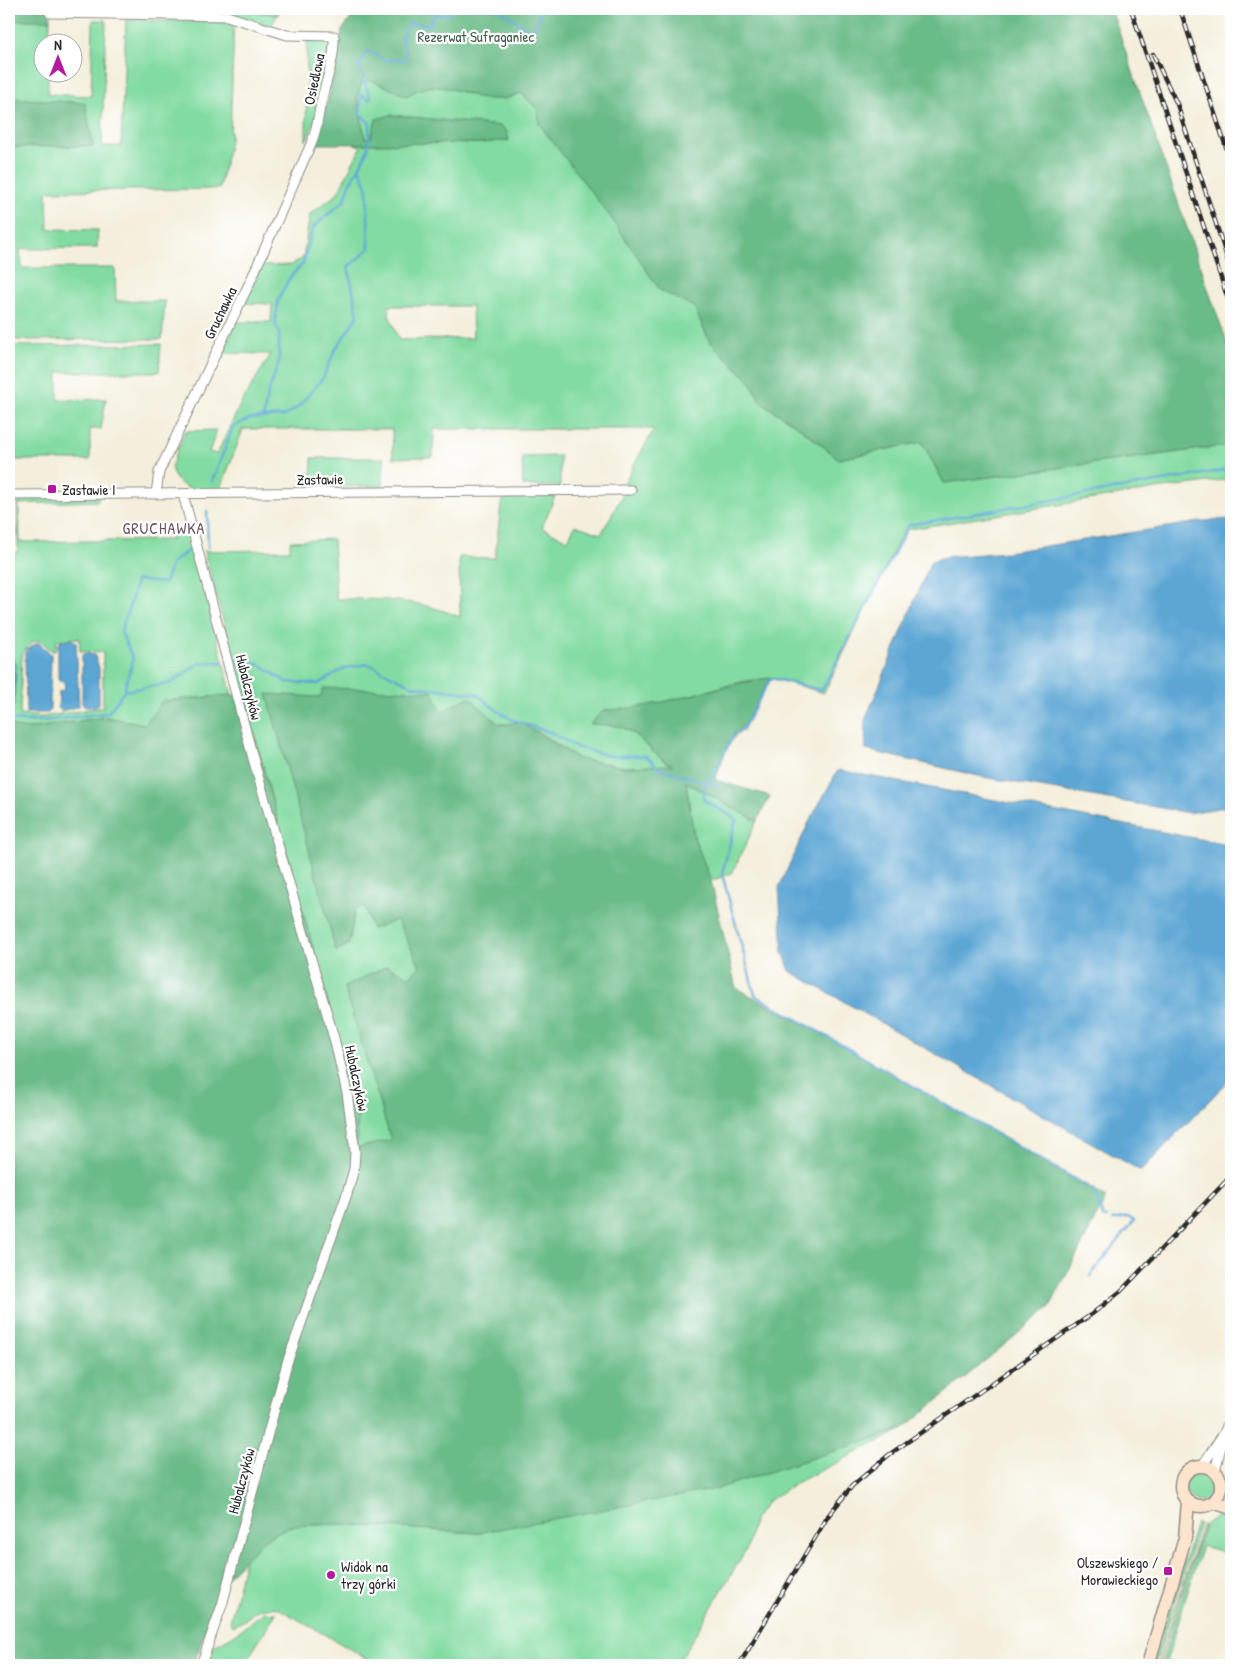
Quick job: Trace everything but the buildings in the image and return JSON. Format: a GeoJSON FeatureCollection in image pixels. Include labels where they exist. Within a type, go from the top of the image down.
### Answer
{"type":"FeatureCollection","features":[{"type":"Feature","properties":{"kind":"street","name":"Osiedlowa"},"geometry":{"type":"LineString","coordinates":[[50,13],[227,16],[287,35],[334,36],[331,69],[322,99],[319,124],[312,144]]}},
{"type":"Feature","properties":{"kind":"street","name":"Gruchawka"},"geometry":{"type":"LineString","coordinates":[[156,494],[159,472],[250,282],[312,144]]}},
{"type":"Feature","properties":{"kind":"street","name":"Zastawie"},"geometry":{"type":"LineString","coordinates":[[9,495],[631,490]]}},
{"type":"Feature","properties":{"kind":"street","name":"Hubalczyków"},"geometry":{"type":"LineString","coordinates":[[183,494],[254,762],[334,1038],[347,1093],[355,1151],[354,1169],[347,1194],[287,1362],[222,1605],[201,1665]]}},
{"type":"Feature","properties":{"kind":"street"},"geometry":{"type":"LineString","coordinates":[[1202,1466],[1224,1433],[1231,1417]]}},
{"type":"Feature","properties":{"kind":"street"},"geometry":{"type":"LineString","coordinates":[[1215,1471],[1224,1433]]}},
{"type":"Feature","properties":{"kind":"street"},"geometry":{"type":"LineString","coordinates":[[1148,1665],[1185,1538],[1188,1502],[1182,1492],[1181,1481],[1189,1469],[1202,1466],[1215,1471],[1219,1477],[1221,1489],[1231,1499]]}},
{"type":"Feature","properties":{"kind":"street"},"geometry":{"type":"LineString","coordinates":[[1185,1538],[1208,1504],[1221,1489]]}},
{"type":"Feature","properties":{"kind":"street"},"geometry":{"type":"LineString","coordinates":[[1188,1502],[1231,1508]]}},
{"type":"Feature","properties":{"kind":"green space"},"geometry":{"type":"Polygon","coordinates":[[[9,9],[50,9],[50,20],[9,20],[9,9]]]}},
{"type":"Feature","properties":{"kind":"green space"},"geometry":{"type":"Polygon","coordinates":[[[211,9],[281,9],[271,26],[211,12],[211,9]]]}},
{"type":"Feature","properties":{"kind":"green space"},"geometry":{"type":"Polygon","coordinates":[[[229,9],[281,9],[277,15],[229,9]]]}},
{"type":"Feature","properties":{"kind":"green space","name":"Rezerwat Sufraganiec"},"geometry":{"type":"Polygon","coordinates":[[[358,9],[1111,9],[1231,355],[1231,445],[944,483],[922,442],[839,459],[800,428],[761,402],[751,382],[710,342],[694,307],[660,290],[609,215],[539,124],[538,110],[521,93],[506,98],[490,99],[448,88],[429,87],[407,96],[364,77],[357,97],[365,138],[371,138],[376,119],[391,115],[500,126],[506,130],[509,140],[483,143],[314,144],[330,92],[342,30],[358,9]]]}},
{"type":"Feature","properties":{"kind":"green space"},"geometry":{"type":"Polygon","coordinates":[[[9,20],[50,20],[49,32],[32,32],[32,82],[48,82],[48,94],[91,96],[93,20],[106,20],[102,146],[121,146],[126,20],[234,22],[230,141],[219,189],[47,191],[48,229],[98,230],[97,248],[20,249],[22,268],[115,268],[116,301],[165,301],[162,339],[9,340],[9,147],[93,146],[85,103],[9,98],[9,20]]]}},
{"type":"Feature","properties":{"kind":"green space"},"geometry":{"type":"Polygon","coordinates":[[[322,40],[332,44],[315,121],[306,141],[307,41],[322,40]]]}},
{"type":"Feature","properties":{"kind":"green space"},"geometry":{"type":"Polygon","coordinates":[[[364,76],[407,96],[419,88],[434,86],[506,99],[521,93],[539,110],[660,290],[694,307],[710,342],[751,382],[761,402],[800,428],[839,459],[922,442],[944,483],[1231,445],[1231,479],[1156,489],[904,530],[824,693],[771,678],[745,681],[632,710],[604,710],[591,724],[614,725],[626,729],[673,766],[625,767],[579,759],[537,731],[442,711],[272,694],[336,951],[349,944],[355,908],[364,906],[397,919],[420,966],[410,977],[344,987],[391,1140],[267,1538],[290,1526],[339,1524],[477,1533],[904,1429],[794,1484],[768,1501],[754,1519],[747,1548],[677,1665],[378,1665],[278,1608],[262,1609],[232,1626],[230,1622],[245,1559],[220,1584],[354,1166],[358,1113],[204,551],[290,550],[290,541],[333,539],[336,599],[414,603],[460,617],[459,557],[495,558],[502,496],[556,494],[542,528],[568,540],[575,525],[601,534],[623,494],[631,490],[634,485],[623,485],[654,429],[434,429],[433,457],[393,458],[392,429],[243,429],[220,491],[197,490],[178,481],[171,467],[185,431],[217,430],[209,452],[217,454],[241,403],[271,354],[222,353],[236,322],[271,322],[272,304],[243,303],[262,266],[290,265],[303,258],[310,214],[337,194],[361,147],[355,144],[483,143],[509,140],[499,126],[391,115],[371,134],[371,138],[365,138],[357,97],[364,76]],[[389,306],[389,315],[399,340],[473,338],[472,306],[389,306]]]}},
{"type":"Feature","properties":{"kind":"green space"},"geometry":{"type":"Polygon","coordinates":[[[9,98],[85,103],[93,146],[9,147],[9,98]]]}},
{"type":"Feature","properties":{"kind":"green space"},"geometry":{"type":"Polygon","coordinates":[[[161,344],[159,372],[58,372],[58,400],[106,399],[101,429],[90,429],[90,460],[9,460],[9,346],[161,344]]]}},
{"type":"Feature","properties":{"kind":"green space"},"geometry":{"type":"Polygon","coordinates":[[[560,456],[560,486],[523,486],[522,457],[560,456]]]}},
{"type":"Feature","properties":{"kind":"green space"},"geometry":{"type":"Polygon","coordinates":[[[312,458],[384,458],[383,486],[311,487],[312,458]]]}},
{"type":"Feature","properties":{"kind":"green space"},"geometry":{"type":"Polygon","coordinates":[[[99,497],[97,501],[19,504],[20,542],[172,540],[170,534],[190,535],[232,695],[162,701],[145,724],[106,717],[28,729],[9,726],[9,552],[18,552],[17,498],[99,497]],[[79,638],[57,640],[55,651],[52,651],[41,641],[34,641],[22,653],[20,715],[42,717],[103,707],[103,652],[80,651],[79,638]]]}},
{"type":"Feature","properties":{"kind":"green space"},"geometry":{"type":"Polygon","coordinates":[[[770,678],[747,723],[735,733],[727,747],[715,780],[770,796],[757,821],[686,782],[694,837],[711,881],[736,988],[813,1029],[1106,1198],[1050,1307],[903,1429],[716,1489],[477,1533],[340,1524],[290,1526],[267,1538],[220,1584],[194,1665],[9,1665],[9,726],[28,729],[106,717],[145,724],[162,701],[243,694],[358,1113],[356,1148],[391,1140],[344,987],[387,966],[410,977],[420,966],[397,920],[372,929],[364,906],[355,909],[349,944],[336,951],[267,694],[320,697],[324,688],[432,691],[442,711],[469,697],[500,725],[520,722],[579,759],[625,767],[672,765],[638,737],[622,727],[590,724],[604,710],[646,706],[749,681],[770,678]]]}},
{"type":"Feature","properties":{"kind":"green space"},"geometry":{"type":"Polygon","coordinates":[[[686,782],[757,821],[732,873],[711,881],[694,837],[686,782]]]}},
{"type":"Feature","properties":{"kind":"green space"},"geometry":{"type":"Polygon","coordinates":[[[1201,1470],[1207,1471],[1212,1475],[1216,1480],[1216,1492],[1212,1497],[1207,1501],[1201,1502],[1195,1501],[1190,1497],[1186,1492],[1185,1486],[1186,1480],[1190,1475],[1195,1471],[1201,1470]]]}},
{"type":"Feature","properties":{"kind":"green space"},"geometry":{"type":"Polygon","coordinates":[[[1218,1516],[1231,1521],[1231,1554],[1202,1546],[1165,1665],[1161,1665],[1205,1524],[1218,1516]]]}},
{"type":"Feature","properties":{"kind":"green space"},"geometry":{"type":"Polygon","coordinates":[[[1196,1523],[1199,1524],[1155,1665],[1152,1665],[1196,1523]]]}},
{"type":"Feature","properties":{"kind":"green space"},"geometry":{"type":"Polygon","coordinates":[[[1202,1524],[1203,1526],[1158,1665],[1202,1524]]]}},
{"type":"Feature","properties":{"kind":"green space"},"geometry":{"type":"Polygon","coordinates":[[[264,1612],[276,1613],[244,1665],[206,1665],[214,1646],[234,1635],[264,1612]]]}},
{"type":"Feature","properties":{"kind":"water"},"geometry":{"type":"Polygon","coordinates":[[[1231,519],[1231,806],[1189,813],[983,777],[866,750],[865,720],[931,561],[945,557],[1007,552],[1212,520],[1231,519]]]}},
{"type":"Feature","properties":{"kind":"water"},"geometry":{"type":"Polygon","coordinates":[[[70,639],[76,642],[79,706],[62,711],[58,708],[59,691],[64,690],[65,684],[58,679],[58,645],[60,642],[70,639]]]}},
{"type":"Feature","properties":{"kind":"water"},"geometry":{"type":"Polygon","coordinates":[[[39,643],[51,654],[50,710],[48,713],[26,713],[25,652],[39,643]]]}},
{"type":"Feature","properties":{"kind":"water"},"geometry":{"type":"Polygon","coordinates":[[[84,653],[95,655],[99,668],[99,703],[97,706],[85,707],[82,704],[82,655],[84,653]]]}},
{"type":"Feature","properties":{"kind":"water"},"geometry":{"type":"Polygon","coordinates":[[[9,658],[16,664],[14,704],[9,701],[9,658]]]}},
{"type":"Feature","properties":{"kind":"water"},"geometry":{"type":"Polygon","coordinates":[[[838,770],[1231,845],[1231,1078],[1141,1171],[790,971],[783,952],[779,887],[809,822],[838,770]]]}},
{"type":"Feature","properties":{"kind":"waterway"},"geometry":{"type":"LineString","coordinates":[[212,482],[233,427],[249,419],[284,416],[298,407],[323,378],[335,350],[358,315],[348,267],[369,249],[367,186],[359,168],[368,149],[370,123],[360,114],[361,94],[369,100],[371,97],[364,83],[368,81],[361,73],[359,65],[368,51],[385,60],[406,59],[406,51],[401,39],[409,23],[430,25],[432,17],[438,14],[450,14],[452,9]]}},
{"type":"Feature","properties":{"kind":"waterway"},"geometry":{"type":"LineString","coordinates":[[499,9],[528,29],[536,27],[538,16],[543,9]]}},
{"type":"Feature","properties":{"kind":"waterway"},"geometry":{"type":"LineString","coordinates":[[263,417],[268,393],[279,362],[279,332],[275,324],[278,300],[290,277],[303,264],[313,227],[345,200],[350,183],[359,168]]}},
{"type":"Feature","properties":{"kind":"waterway"},"geometry":{"type":"LineString","coordinates":[[752,712],[771,678],[822,690],[909,525],[1231,469]]}},
{"type":"Feature","properties":{"kind":"waterway"},"geometry":{"type":"LineString","coordinates":[[207,511],[208,547]]}},
{"type":"Feature","properties":{"kind":"waterway"},"geometry":{"type":"LineString","coordinates":[[9,720],[46,720],[108,713],[124,691],[133,659],[121,632],[134,594],[136,580],[165,583],[172,563],[189,550]]}},
{"type":"Feature","properties":{"kind":"waterway"},"geometry":{"type":"LineString","coordinates":[[236,661],[259,664],[286,682],[318,684],[345,668],[368,664],[413,686],[477,694],[495,709],[513,720],[552,733],[576,747],[609,756],[646,756],[660,769],[719,786]]}},
{"type":"Feature","properties":{"kind":"waterway"},"geometry":{"type":"LineString","coordinates":[[124,691],[171,683],[200,663],[223,662]]}},
{"type":"Feature","properties":{"kind":"waterway"},"geometry":{"type":"LineString","coordinates":[[709,782],[733,737],[743,729],[751,714]]}},
{"type":"Feature","properties":{"kind":"waterway"},"geometry":{"type":"LineString","coordinates":[[704,782],[704,800],[736,819],[722,874],[755,995],[1094,1190],[1103,1217],[1107,1218]]}},
{"type":"Feature","properties":{"kind":"waterway"},"geometry":{"type":"LineString","coordinates":[[1090,1276],[1134,1221],[1128,1217],[1112,1220]]}},
{"type":"Feature","properties":{"kind":"railway"},"geometry":{"type":"LineString","coordinates":[[1131,9],[1231,308]]}},
{"type":"Feature","properties":{"kind":"railway"},"geometry":{"type":"LineString","coordinates":[[1180,9],[1231,162]]}},
{"type":"Feature","properties":{"kind":"railway"},"geometry":{"type":"LineString","coordinates":[[1153,54],[1177,104],[1231,270]]}},
{"type":"Feature","properties":{"kind":"railway"},"geometry":{"type":"LineString","coordinates":[[739,1665],[828,1516],[852,1486],[890,1454],[1092,1314],[1121,1291],[1231,1176]]}},
{"type":"Feature","properties":{"kind":"place","name":"Zastawie I"},"geometry":{"type":"Point","coordinates":[52,489]}},
{"type":"Feature","properties":{"kind":"place","name":"Olszewskiego / Morawieckiego"},"geometry":{"type":"Point","coordinates":[1168,1571]}},
{"type":"Feature","properties":{"kind":"place","name":"Widok na trzy górki"},"geometry":{"type":"Point","coordinates":[331,1575]}},
{"type":"Feature","properties":{"kind":"district","name":"GRUCHAWKA"},"geometry":{"type":"Point","coordinates":[164,528]}}]}
